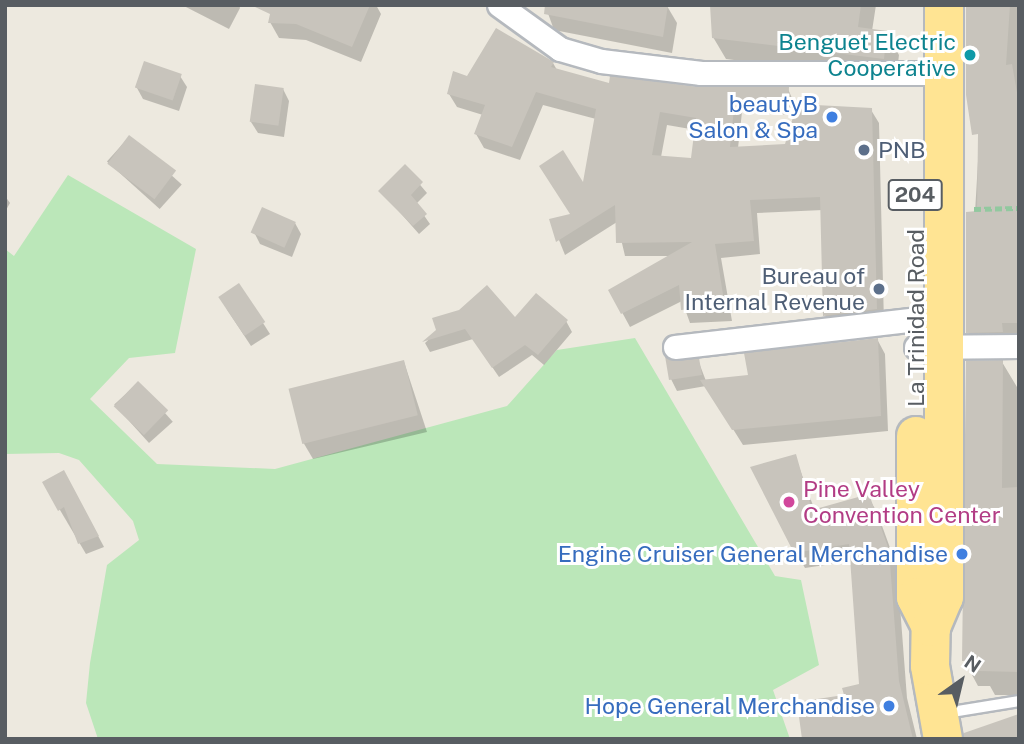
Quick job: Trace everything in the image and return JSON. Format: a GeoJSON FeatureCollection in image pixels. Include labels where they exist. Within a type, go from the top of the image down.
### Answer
{"type":"FeatureCollection","features":[{"type":"Feature","properties":{"kind":"highway","name":"La Trinidad Road"},"geometry":{"type":"LineString","coordinates":[[919,5],[941,210],[928,332]]}},
{"type":"Feature","properties":{"kind":"highway","name":"La Trinidad Road"},"geometry":{"type":"LineString","coordinates":[[940,726],[931,627],[944,597],[928,332],[928,73],[944,5]]}},
{"type":"Feature","properties":{"kind":"street"},"geometry":{"type":"LineString","coordinates":[[499,5],[560,49],[601,61],[701,73],[928,73]]}},
{"type":"Feature","properties":{"kind":"street"},"geometry":{"type":"LineString","coordinates":[[675,347],[928,332],[1019,345]]}},
{"type":"Feature","properties":{"kind":"lane"},"geometry":{"type":"LineString","coordinates":[[940,726],[1019,701]]}},
{"type":"Feature","properties":{"kind":"path"},"geometry":{"type":"LineString","coordinates":[[941,210],[1019,208]]}},
{"type":"Feature","properties":{"kind":"green space"},"geometry":{"type":"Polygon","coordinates":[[[68,175],[196,249],[175,353],[129,358],[90,399],[157,464],[275,469],[507,406],[557,350],[635,338],[775,576],[801,580],[819,665],[773,690],[790,739],[98,739],[86,703],[90,663],[107,565],[139,540],[133,521],[79,460],[59,453],[5,454],[5,249],[14,256],[68,175]]]}},
{"type":"Feature","properties":{"kind":"building"},"geometry":{"type":"Polygon","coordinates":[[[251,5],[370,5],[352,47],[296,24],[268,23],[270,14],[251,5]]]}},
{"type":"Feature","properties":{"kind":"building"},"geometry":{"type":"Polygon","coordinates":[[[545,5],[668,5],[663,37],[544,14],[545,5]]]}},
{"type":"Feature","properties":{"kind":"building"},"geometry":{"type":"Polygon","coordinates":[[[710,5],[861,5],[858,27],[887,31],[884,59],[712,38],[710,5]]]}},
{"type":"Feature","properties":{"kind":"building"},"geometry":{"type":"Polygon","coordinates":[[[966,5],[1010,5],[1006,65],[1012,64],[1019,104],[1019,323],[1002,323],[1003,332],[966,333],[966,212],[977,211],[978,134],[972,135],[966,95],[966,5]]]}},
{"type":"Feature","properties":{"kind":"building"},"geometry":{"type":"Polygon","coordinates":[[[496,28],[554,62],[551,67],[609,83],[610,76],[699,87],[789,87],[788,102],[735,99],[730,147],[785,144],[797,104],[872,108],[877,309],[823,316],[820,197],[750,200],[754,241],[715,244],[725,307],[681,310],[679,285],[621,314],[608,290],[692,242],[616,243],[615,205],[556,242],[549,219],[570,214],[539,166],[563,150],[583,182],[596,109],[536,92],[512,147],[474,134],[485,105],[447,94],[453,71],[467,76],[496,28]],[[660,112],[652,155],[691,158],[696,118],[660,112]]]}},
{"type":"Feature","properties":{"kind":"building"},"geometry":{"type":"Polygon","coordinates":[[[144,61],[182,74],[173,100],[135,87],[144,61]]]}},
{"type":"Feature","properties":{"kind":"building"},"geometry":{"type":"Polygon","coordinates":[[[255,84],[284,88],[278,126],[250,122],[255,84]]]}},
{"type":"Feature","properties":{"kind":"building"},"geometry":{"type":"Polygon","coordinates":[[[129,135],[176,171],[154,199],[107,164],[129,135]]]}},
{"type":"Feature","properties":{"kind":"building"},"geometry":{"type":"Polygon","coordinates":[[[405,164],[423,182],[411,195],[427,214],[413,226],[378,191],[405,164]]]}},
{"type":"Feature","properties":{"kind":"building"},"geometry":{"type":"Polygon","coordinates":[[[262,207],[296,222],[284,248],[251,233],[262,207]]]}},
{"type":"Feature","properties":{"kind":"building"},"geometry":{"type":"Polygon","coordinates":[[[239,283],[265,322],[245,336],[218,297],[239,283]]]}},
{"type":"Feature","properties":{"kind":"building"},"geometry":{"type":"Polygon","coordinates":[[[487,285],[515,317],[536,293],[568,320],[538,355],[525,345],[492,368],[465,329],[422,342],[436,330],[432,318],[459,310],[487,285]]]}},
{"type":"Feature","properties":{"kind":"building"},"geometry":{"type":"Polygon","coordinates":[[[878,338],[881,416],[732,430],[700,380],[748,375],[744,353],[878,338]]]}},
{"type":"Feature","properties":{"kind":"building"},"geometry":{"type":"Polygon","coordinates":[[[665,356],[699,358],[702,375],[669,380],[665,356]]]}},
{"type":"Feature","properties":{"kind":"building"},"geometry":{"type":"Polygon","coordinates":[[[404,360],[418,415],[302,444],[289,389],[404,360]]]}},
{"type":"Feature","properties":{"kind":"building"},"geometry":{"type":"Polygon","coordinates":[[[1003,360],[1002,488],[1019,487],[1019,672],[979,671],[979,661],[962,661],[966,361],[1003,360]]]}},
{"type":"Feature","properties":{"kind":"building"},"geometry":{"type":"Polygon","coordinates":[[[138,381],[168,410],[144,435],[114,406],[138,381]]]}},
{"type":"Feature","properties":{"kind":"building"},"geometry":{"type":"Polygon","coordinates":[[[796,454],[812,510],[869,494],[889,550],[899,681],[913,739],[802,739],[797,702],[844,695],[842,688],[859,684],[849,544],[794,553],[750,467],[796,454]]]}},
{"type":"Feature","properties":{"kind":"building"},"geometry":{"type":"Polygon","coordinates":[[[64,470],[99,536],[78,544],[64,507],[58,511],[42,482],[64,470]]]}},
{"type":"Feature","properties":{"kind":"building"},"geometry":{"type":"Polygon","coordinates":[[[1019,714],[1019,739],[964,739],[964,733],[1019,714]]]}},
{"type":"Feature","properties":{"kind":"place","name":"Benguet Electric Cooperative"},"geometry":{"type":"Point","coordinates":[970,55]}},
{"type":"Feature","properties":{"kind":"place","name":"beautyB Salon & Spa"},"geometry":{"type":"Point","coordinates":[832,117]}},
{"type":"Feature","properties":{"kind":"place","name":"PNB"},"geometry":{"type":"Point","coordinates":[864,150]}},
{"type":"Feature","properties":{"kind":"place","name":"Bureau of Internal Revenue"},"geometry":{"type":"Point","coordinates":[879,289]}},
{"type":"Feature","properties":{"kind":"place","name":"Pine Valley Convention Center"},"geometry":{"type":"Point","coordinates":[789,502]}},
{"type":"Feature","properties":{"kind":"place","name":"Engine Cruiser General Merchandise"},"geometry":{"type":"Point","coordinates":[962,554]}},
{"type":"Feature","properties":{"kind":"place","name":"Hope General Merchandise"},"geometry":{"type":"Point","coordinates":[889,706]}}]}
